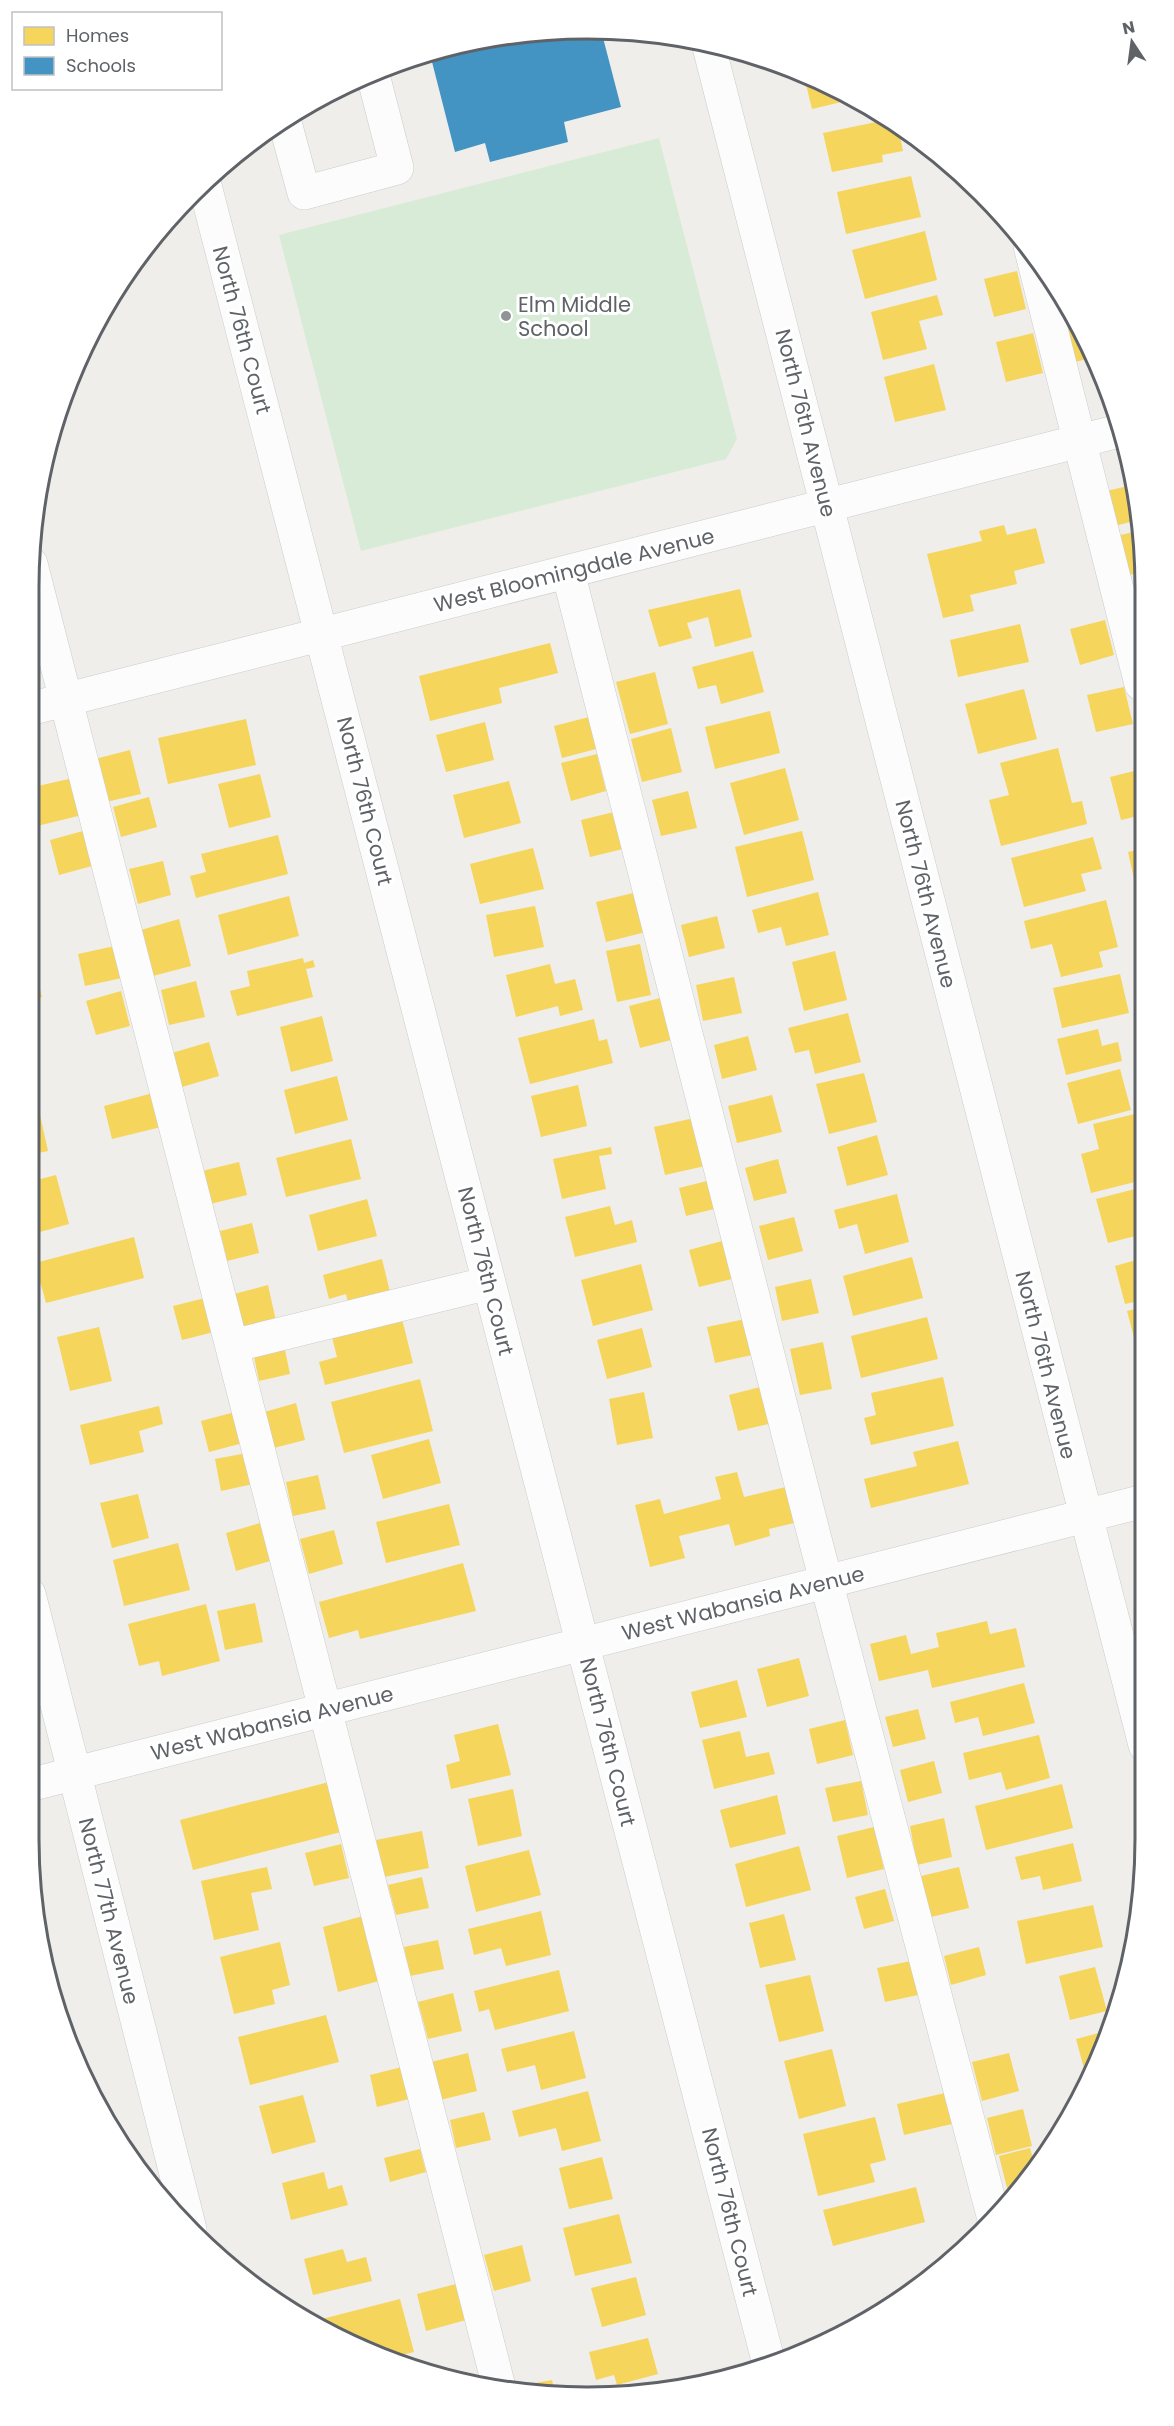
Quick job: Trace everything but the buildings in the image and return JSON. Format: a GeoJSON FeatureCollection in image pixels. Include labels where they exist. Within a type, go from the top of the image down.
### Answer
{"type":"FeatureCollection","features":[{"type":"Feature","properties":{"kind":"street","name":"North 76th Avenue"},"geometry":{"type":"LineString","coordinates":[[711,54],[1135,1707]]}},
{"type":"Feature","properties":{"kind":"street"},"geometry":{"type":"LineString","coordinates":[[287,129],[304,193],[397,168],[375,82]]}},
{"type":"Feature","properties":{"kind":"street","name":"North 76th Court"},"geometry":{"type":"LineString","coordinates":[[207,194],[767,2356]]}},
{"type":"Feature","properties":{"kind":"street"},"geometry":{"type":"LineString","coordinates":[[1036,273],[1135,660]]}},
{"type":"Feature","properties":{"kind":"street","name":"West Bloomingdale Avenue"},"geometry":{"type":"LineString","coordinates":[[39,706],[1112,433]]}},
{"type":"Feature","properties":{"kind":"street"},"geometry":{"type":"LineString","coordinates":[[568,572],[827,1582],[991,2208]]}},
{"type":"Feature","properties":{"kind":"street"},"geometry":{"type":"LineString","coordinates":[[39,595],[497,2379]]}},
{"type":"Feature","properties":{"kind":"street"},"geometry":{"type":"LineString","coordinates":[[232,1346],[489,1284]]}},
{"type":"Feature","properties":{"kind":"street","name":"West Wabansia Avenue"},"geometry":{"type":"LineString","coordinates":[[39,1782],[1135,1504]]}},
{"type":"Feature","properties":{"kind":"street","name":"North 77th Avenue"},"geometry":{"type":"LineString","coordinates":[[39,1636],[185,2211]]}},
{"type":"Feature","properties":{"kind":"green space","name":"Elm Middle School"},"geometry":{"type":"Polygon","coordinates":[[[659,138],[737,439],[726,459],[361,551],[279,235],[659,138]]]}},
{"type":"Feature","properties":{"kind":"place","name":"Elm Middle School"},"geometry":{"type":"Point","coordinates":[506,316]}}]}
